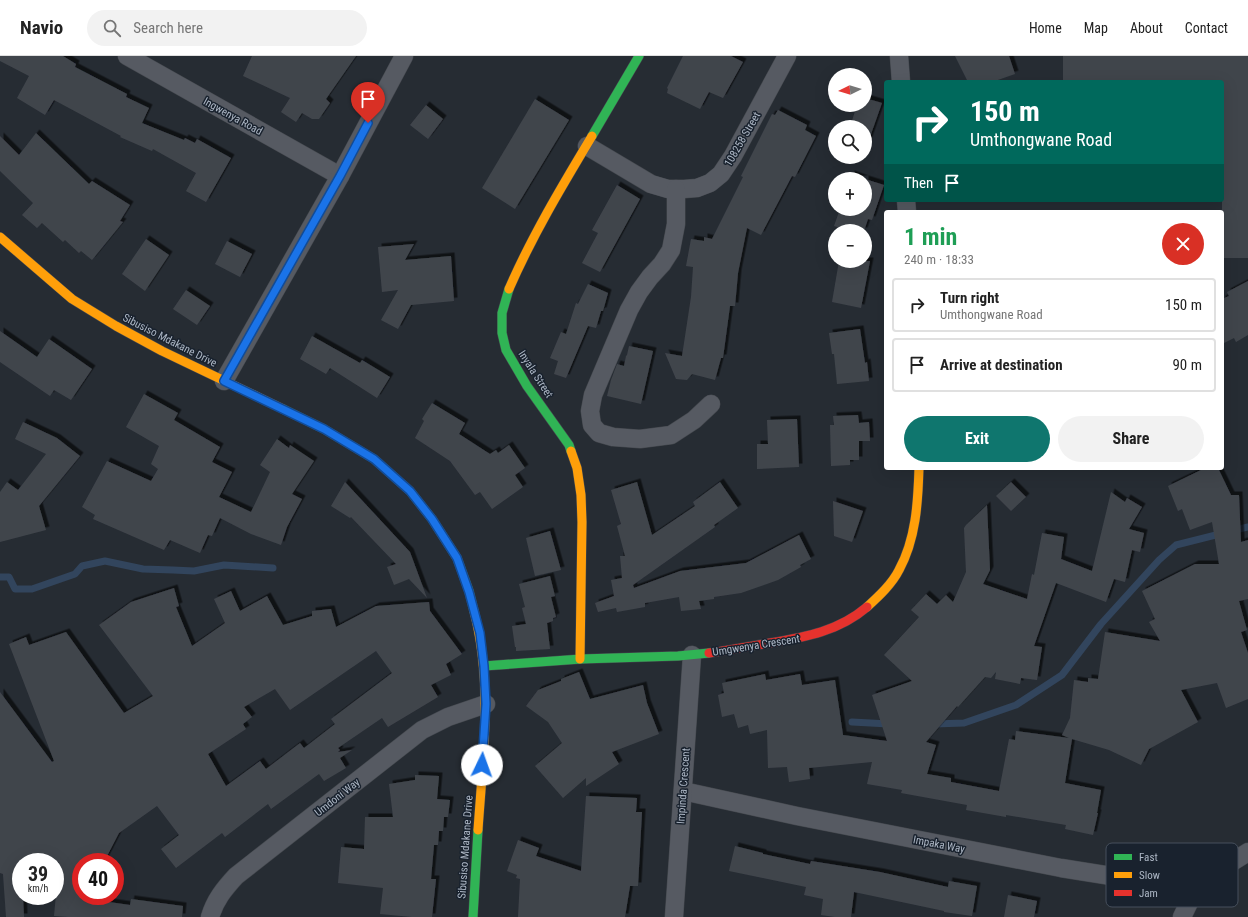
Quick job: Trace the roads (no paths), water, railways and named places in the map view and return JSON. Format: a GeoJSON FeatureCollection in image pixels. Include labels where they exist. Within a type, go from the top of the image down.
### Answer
{"type":"FeatureCollection","features":[{"type":"Feature","properties":{"kind":"street","name":"Ingwenya Road"},"geometry":{"type":"LineString","coordinates":[[127,56],[340,176]]}},
{"type":"Feature","properties":{"kind":"street"},"geometry":{"type":"LineString","coordinates":[[224,381],[340,176],[404,56]]}},
{"type":"Feature","properties":{"kind":"street","name":"Inyala Street"},"geometry":{"type":"LineString","coordinates":[[580,659],[582,522],[581,494],[577,468],[569,445],[527,386],[506,350],[502,333],[502,313],[507,293],[522,259],[541,223],[639,56]]}},
{"type":"Feature","properties":{"kind":"street","name":"108258 Street"},"geometry":{"type":"LineString","coordinates":[[587,146],[651,184],[668,189],[684,189],[704,186],[721,174],[733,156],[787,56]]}},
{"type":"Feature","properties":{"kind":"street"},"geometry":{"type":"LineString","coordinates":[[899,56],[901,80]]}},
{"type":"Feature","properties":{"kind":"street"},"geometry":{"type":"LineString","coordinates":[[676,189],[676,224],[671,250],[662,264],[639,292],[629,310],[593,395],[590,411],[592,425],[599,433],[613,437],[640,439],[671,434],[694,420],[710,404]]}},
{"type":"Feature","properties":{"kind":"street","name":"Sibusiso Mdakane Drive"},"geometry":{"type":"LineString","coordinates":[[0,237],[72,298],[122,330],[162,351],[324,429],[374,459],[410,491],[432,519],[457,558],[469,592],[478,626],[484,666],[486,704],[473,917]]}},
{"type":"Feature","properties":{"kind":"street","name":"Umgwenya Crescent"},"geometry":{"type":"LineString","coordinates":[[484,666],[580,659],[692,655],[742,649],[817,634],[840,625],[851,620],[860,612],[893,580],[901,567],[912,535],[919,491],[919,470]]}},
{"type":"Feature","properties":{"kind":"street","name":"Impinda Crescent"},"geometry":{"type":"LineString","coordinates":[[674,917],[692,655]]}},
{"type":"Feature","properties":{"kind":"street","name":"Umdoni Way"},"geometry":{"type":"LineString","coordinates":[[210,917],[213,907],[222,892],[236,876],[422,730],[448,717],[486,704]]}},
{"type":"Feature","properties":{"kind":"street","name":"Impaka Way"},"geometry":{"type":"LineString","coordinates":[[683,791],[797,816],[1061,868],[1106,875]]}},
{"type":"Feature","properties":{"kind":"street"},"geometry":{"type":"LineString","coordinates":[[1238,858],[1248,852]]}},
{"type":"Feature","properties":{"kind":"street"},"geometry":{"type":"LineString","coordinates":[[1182,917],[1187,907]]}},
{"type":"Feature","properties":{"kind":"waterway"},"geometry":{"type":"LineString","coordinates":[[934,724],[964,723],[1016,705],[1062,675],[1101,624],[1159,560],[1176,545],[1248,527]]}},
{"type":"Feature","properties":{"kind":"waterway"},"geometry":{"type":"LineString","coordinates":[[0,577],[9,577],[15,589],[32,589],[75,574],[82,566],[105,561],[143,569],[194,571],[224,565],[273,568]]}},
{"type":"Feature","properties":{"kind":"waterway"},"geometry":{"type":"LineString","coordinates":[[852,722],[889,724]]}}]}
